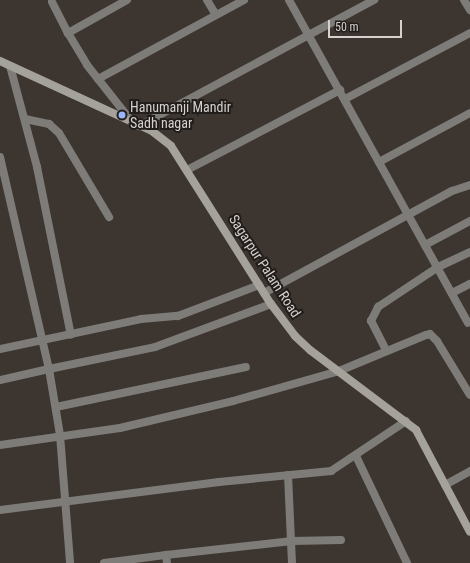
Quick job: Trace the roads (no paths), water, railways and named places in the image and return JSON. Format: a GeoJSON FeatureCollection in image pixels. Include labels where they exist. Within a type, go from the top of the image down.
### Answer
{"type":"FeatureCollection","features":[{"type":"Feature","properties":{"kind":"street"},"geometry":{"type":"LineString","coordinates":[[68,33],[127,0]]}},
{"type":"Feature","properties":{"kind":"street"},"geometry":{"type":"LineString","coordinates":[[207,0],[216,15]]}},
{"type":"Feature","properties":{"kind":"street"},"geometry":{"type":"LineString","coordinates":[[98,79],[244,0]]}},
{"type":"Feature","properties":{"kind":"street"},"geometry":{"type":"LineString","coordinates":[[289,0],[310,35],[468,323]]}},
{"type":"Feature","properties":{"kind":"street"},"geometry":{"type":"LineString","coordinates":[[52,2],[80,55],[136,125],[310,35],[374,0]]}},
{"type":"Feature","properties":{"kind":"street"},"geometry":{"type":"LineString","coordinates":[[464,0],[470,10]]}},
{"type":"Feature","properties":{"kind":"street"},"geometry":{"type":"LineString","coordinates":[[345,99],[470,34]]}},
{"type":"Feature","properties":{"kind":"street","name":"Sagarpur Palam Road"},"geometry":{"type":"LineString","coordinates":[[0,61],[162,137],[178,154],[271,304],[303,344],[406,421],[421,438],[470,532]]}},
{"type":"Feature","properties":{"kind":"street"},"geometry":{"type":"LineString","coordinates":[[10,66],[25,119],[71,335]]}},
{"type":"Feature","properties":{"kind":"street"},"geometry":{"type":"LineString","coordinates":[[187,170],[340,90]]}},
{"type":"Feature","properties":{"kind":"street"},"geometry":{"type":"LineString","coordinates":[[379,162],[470,113]]}},
{"type":"Feature","properties":{"kind":"street"},"geometry":{"type":"LineString","coordinates":[[25,119],[49,124],[59,133],[109,217]]}},
{"type":"Feature","properties":{"kind":"street"},"geometry":{"type":"LineString","coordinates":[[0,157],[43,339],[56,407],[66,502],[70,563]]}},
{"type":"Feature","properties":{"kind":"street"},"geometry":{"type":"LineString","coordinates":[[264,293],[452,191],[470,185]]}},
{"type":"Feature","properties":{"kind":"street"},"geometry":{"type":"LineString","coordinates":[[425,245],[470,221]]}},
{"type":"Feature","properties":{"kind":"street"},"geometry":{"type":"LineString","coordinates":[[386,350],[373,327],[372,316],[378,308],[438,267],[470,252]]}},
{"type":"Feature","properties":{"kind":"street"},"geometry":{"type":"LineString","coordinates":[[452,293],[470,284]]}},
{"type":"Feature","properties":{"kind":"street"},"geometry":{"type":"LineString","coordinates":[[0,349],[148,318],[178,316],[259,285]]}},
{"type":"Feature","properties":{"kind":"street"},"geometry":{"type":"LineString","coordinates":[[0,380],[155,347],[271,304]]}},
{"type":"Feature","properties":{"kind":"street"},"geometry":{"type":"LineString","coordinates":[[0,445],[120,428],[165,418],[339,371],[386,350],[430,334],[442,348],[470,395]]}},
{"type":"Feature","properties":{"kind":"street"},"geometry":{"type":"LineString","coordinates":[[56,407],[246,367]]}},
{"type":"Feature","properties":{"kind":"street"},"geometry":{"type":"LineString","coordinates":[[0,510],[331,471],[356,456],[406,421]]}},
{"type":"Feature","properties":{"kind":"street"},"geometry":{"type":"LineString","coordinates":[[356,456],[407,563]]}},
{"type":"Feature","properties":{"kind":"street"},"geometry":{"type":"LineString","coordinates":[[445,485],[470,471]]}},
{"type":"Feature","properties":{"kind":"street"},"geometry":{"type":"LineString","coordinates":[[288,475],[292,563]]}},
{"type":"Feature","properties":{"kind":"street"},"geometry":{"type":"LineString","coordinates":[[104,563],[166,559],[292,541],[341,540]]}},
{"type":"Feature","properties":{"kind":"place","name":"Hanumanji Mandir Sadh nagar"},"geometry":{"type":"Point","coordinates":[122,115]}}]}
